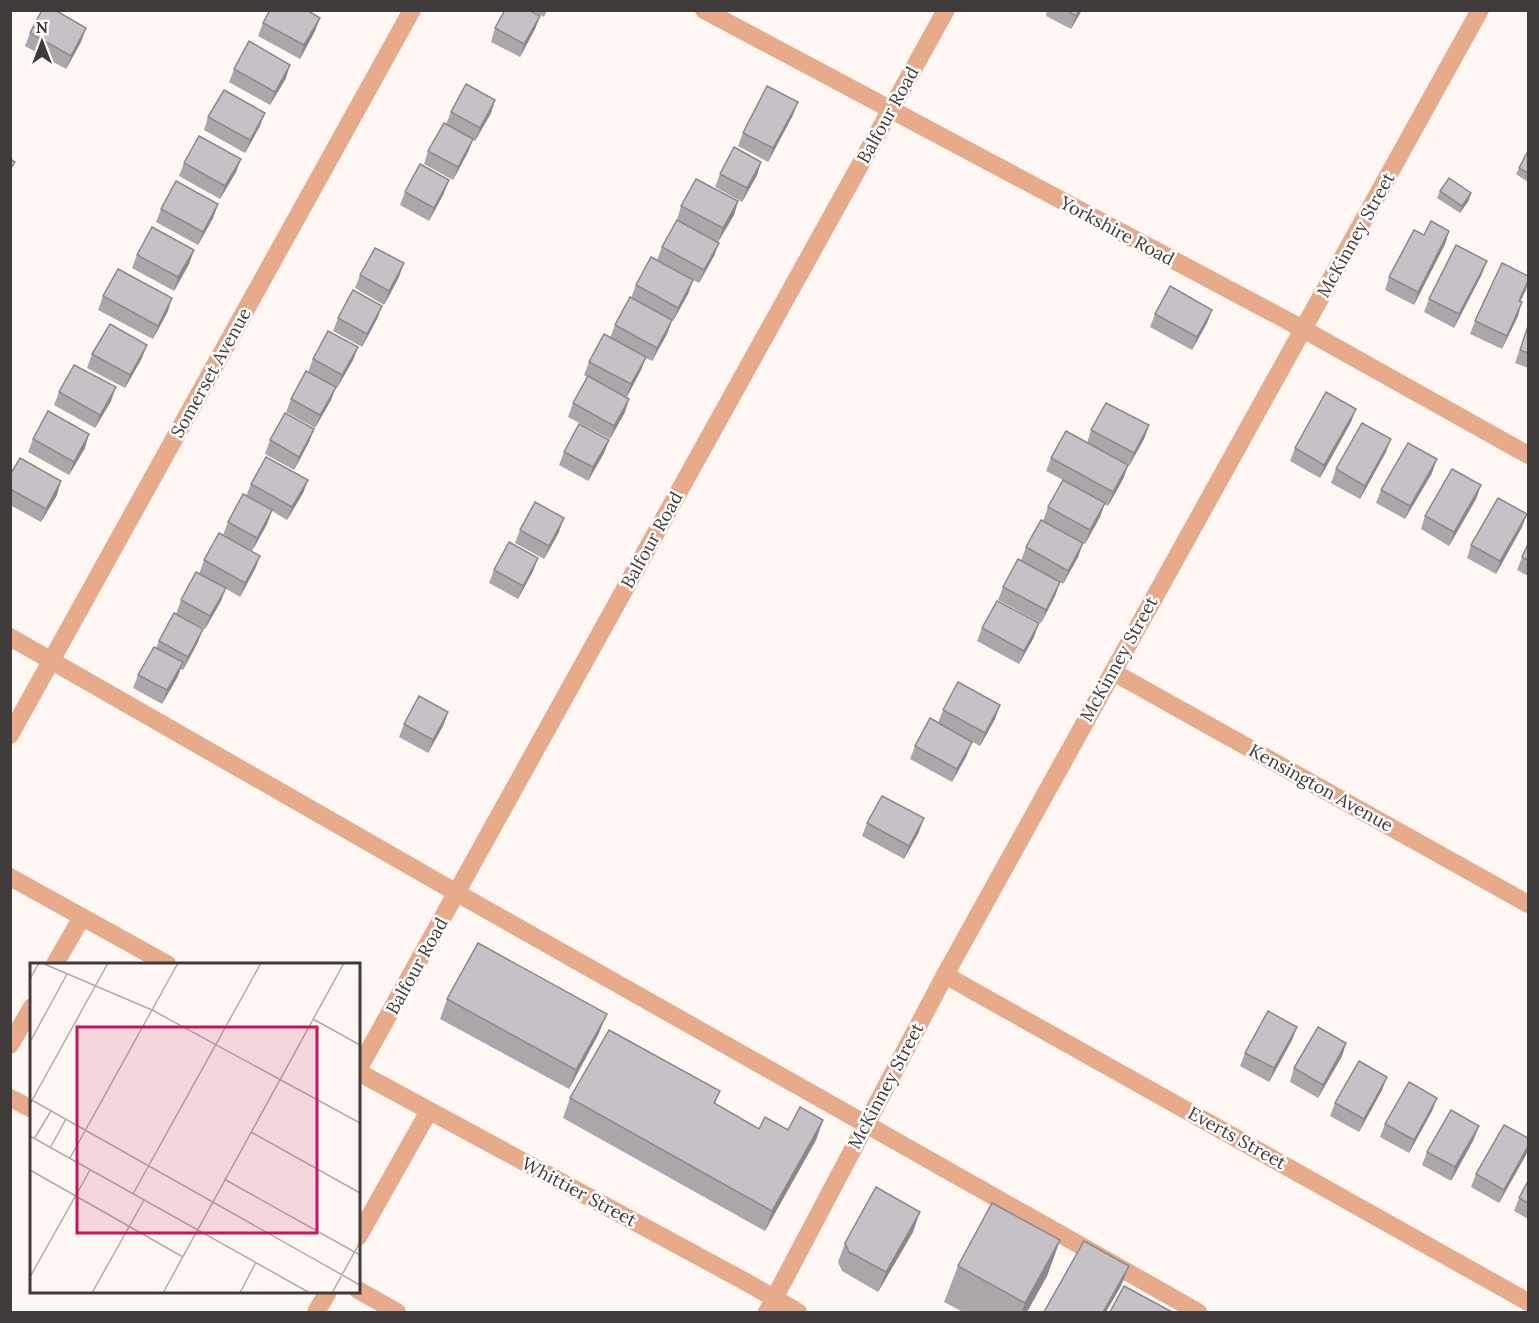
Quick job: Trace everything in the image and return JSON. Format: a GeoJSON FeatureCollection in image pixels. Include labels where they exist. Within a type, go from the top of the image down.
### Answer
{"type":"FeatureCollection","features":[{"type":"Feature","properties":{"kind":"street","name":"Somerset Avenue"},"geometry":{"type":"LineString","coordinates":[[10,735],[412,10]]}},
{"type":"Feature","properties":{"kind":"street","name":"Yorkshire Road"},"geometry":{"type":"LineString","coordinates":[[704,10],[1303,329],[1528,454]]}},
{"type":"Feature","properties":{"kind":"street","name":"Balfour Road"},"geometry":{"type":"LineString","coordinates":[[360,1067],[946,10]]}},
{"type":"Feature","properties":{"kind":"street","name":"McKinney Street"},"geometry":{"type":"LineString","coordinates":[[770,1305],[945,975],[1480,10]]}},
{"type":"Feature","properties":{"kind":"street"},"geometry":{"type":"LineString","coordinates":[[10,637],[865,1125],[1198,1312]]}},
{"type":"Feature","properties":{"kind":"street","name":"Kensington Avenue"},"geometry":{"type":"LineString","coordinates":[[1113,672],[1528,904]]}},
{"type":"Feature","properties":{"kind":"street"},"geometry":{"type":"LineString","coordinates":[[10,877],[165,963]]}},
{"type":"Feature","properties":{"kind":"street"},"geometry":{"type":"LineString","coordinates":[[56,963],[82,917]]}},
{"type":"Feature","properties":{"kind":"street","name":"Everts Street"},"geometry":{"type":"LineString","coordinates":[[945,975],[1528,1302]]}},
{"type":"Feature","properties":{"kind":"street"},"geometry":{"type":"LineString","coordinates":[[10,1045],[30,1010]]}},
{"type":"Feature","properties":{"kind":"street","name":"Whittier Street"},"geometry":{"type":"LineString","coordinates":[[360,1072],[736,1276],[770,1305],[798,1312]]}},
{"type":"Feature","properties":{"kind":"street"},"geometry":{"type":"LineString","coordinates":[[10,1098],[30,1108]]}},
{"type":"Feature","properties":{"kind":"street"},"geometry":{"type":"LineString","coordinates":[[360,1233],[429,1111]]}},
{"type":"Feature","properties":{"kind":"street"},"geometry":{"type":"LineString","coordinates":[[360,1291],[397,1312]]}},
{"type":"Feature","properties":{"kind":"street"},"geometry":{"type":"LineString","coordinates":[[316,1312],[327,1293]]}},
{"type":"Feature","properties":{"kind":"building"},"geometry":{"type":"Polygon","coordinates":[[[42,10],[55,10],[86,28],[71,56],[30,33],[42,10]]]}},
{"type":"Feature","properties":{"kind":"building"},"geometry":{"type":"Polygon","coordinates":[[[270,10],[307,10],[320,18],[304,45],[263,23],[270,10]]]}},
{"type":"Feature","properties":{"kind":"building"},"geometry":{"type":"Polygon","coordinates":[[[505,10],[529,10],[540,16],[524,44],[495,28],[505,10]]]}},
{"type":"Feature","properties":{"kind":"building"},"geometry":{"type":"Polygon","coordinates":[[[1066,10],[1079,10],[1076,16],[1066,10]]]}},
{"type":"Feature","properties":{"kind":"building"},"geometry":{"type":"Polygon","coordinates":[[[249,41],[290,65],[275,92],[234,69],[249,41]]]}},
{"type":"Feature","properties":{"kind":"building"},"geometry":{"type":"Polygon","coordinates":[[[466,84],[495,100],[480,128],[451,112],[466,84]]]}},
{"type":"Feature","properties":{"kind":"building"},"geometry":{"type":"Polygon","coordinates":[[[767,86],[798,102],[773,148],[743,133],[767,86]]]}},
{"type":"Feature","properties":{"kind":"building"},"geometry":{"type":"Polygon","coordinates":[[[224,90],[265,113],[250,140],[208,117],[224,90]]]}},
{"type":"Feature","properties":{"kind":"building"},"geometry":{"type":"Polygon","coordinates":[[[444,123],[473,139],[458,167],[428,151],[444,123]]]}},
{"type":"Feature","properties":{"kind":"building"},"geometry":{"type":"Polygon","coordinates":[[[199,136],[241,159],[225,186],[184,163],[199,136]]]}},
{"type":"Feature","properties":{"kind":"building"},"geometry":{"type":"Polygon","coordinates":[[[734,147],[761,162],[747,188],[720,174],[734,147]]]}},
{"type":"Feature","properties":{"kind":"building"},"geometry":{"type":"Polygon","coordinates":[[[1528,151],[1528,173],[1519,168],[1528,151]]]}},
{"type":"Feature","properties":{"kind":"building"},"geometry":{"type":"Polygon","coordinates":[[[10,159],[15,162],[10,170],[10,159]]]}},
{"type":"Feature","properties":{"kind":"building"},"geometry":{"type":"Polygon","coordinates":[[[420,164],[449,180],[434,208],[405,192],[420,164]]]}},
{"type":"Feature","properties":{"kind":"building"},"geometry":{"type":"Polygon","coordinates":[[[1449,178],[1471,193],[1462,206],[1440,191],[1449,178]]]}},
{"type":"Feature","properties":{"kind":"building"},"geometry":{"type":"Polygon","coordinates":[[[696,179],[738,201],[723,228],[681,206],[696,179]]]}},
{"type":"Feature","properties":{"kind":"building"},"geometry":{"type":"Polygon","coordinates":[[[176,181],[218,204],[203,232],[161,209],[176,181]]]}},
{"type":"Feature","properties":{"kind":"building"},"geometry":{"type":"Polygon","coordinates":[[[677,220],[719,243],[704,270],[662,247],[677,220]]]}},
{"type":"Feature","properties":{"kind":"building"},"geometry":{"type":"Polygon","coordinates":[[[1431,221],[1449,231],[1418,292],[1389,277],[1414,230],[1424,235],[1431,221]]]}},
{"type":"Feature","properties":{"kind":"building"},"geometry":{"type":"Polygon","coordinates":[[[152,227],[194,250],[178,277],[137,255],[152,227]]]}},
{"type":"Feature","properties":{"kind":"building"},"geometry":{"type":"Polygon","coordinates":[[[1456,245],[1487,261],[1459,314],[1429,299],[1456,245]]]}},
{"type":"Feature","properties":{"kind":"building"},"geometry":{"type":"Polygon","coordinates":[[[375,248],[404,263],[389,291],[360,275],[375,248]]]}},
{"type":"Feature","properties":{"kind":"building"},"geometry":{"type":"Polygon","coordinates":[[[651,257],[693,280],[678,308],[636,285],[651,257]]]}},
{"type":"Feature","properties":{"kind":"building"},"geometry":{"type":"Polygon","coordinates":[[[1502,263],[1528,276],[1519,301],[1522,302],[1507,336],[1475,321],[1502,263]]]}},
{"type":"Feature","properties":{"kind":"building"},"geometry":{"type":"Polygon","coordinates":[[[118,269],[172,298],[158,326],[103,296],[118,269]]]}},
{"type":"Feature","properties":{"kind":"building"},"geometry":{"type":"Polygon","coordinates":[[[1170,286],[1212,310],[1197,337],[1155,314],[1170,286]]]}},
{"type":"Feature","properties":{"kind":"building"},"geometry":{"type":"Polygon","coordinates":[[[353,290],[382,306],[367,334],[338,318],[353,290]]]}},
{"type":"Feature","properties":{"kind":"building"},"geometry":{"type":"Polygon","coordinates":[[[630,297],[672,320],[657,348],[615,325],[630,297]]]}},
{"type":"Feature","properties":{"kind":"building"},"geometry":{"type":"Polygon","coordinates":[[[110,324],[147,345],[130,375],[92,354],[110,324]]]}},
{"type":"Feature","properties":{"kind":"building"},"geometry":{"type":"Polygon","coordinates":[[[1528,326],[1528,353],[1520,350],[1528,326]]]}},
{"type":"Feature","properties":{"kind":"building"},"geometry":{"type":"Polygon","coordinates":[[[328,331],[358,347],[342,375],[313,359],[328,331]]]}},
{"type":"Feature","properties":{"kind":"building"},"geometry":{"type":"Polygon","coordinates":[[[604,334],[646,357],[631,384],[589,362],[604,334]]]}},
{"type":"Feature","properties":{"kind":"building"},"geometry":{"type":"Polygon","coordinates":[[[74,365],[116,387],[100,415],[59,392],[74,365]]]}},
{"type":"Feature","properties":{"kind":"building"},"geometry":{"type":"Polygon","coordinates":[[[306,371],[336,387],[320,415],[291,399],[306,371]]]}},
{"type":"Feature","properties":{"kind":"building"},"geometry":{"type":"Polygon","coordinates":[[[588,376],[629,399],[614,426],[573,403],[588,376]]]}},
{"type":"Feature","properties":{"kind":"building"},"geometry":{"type":"Polygon","coordinates":[[[1326,392],[1356,409],[1324,465],[1295,448],[1326,392]]]}},
{"type":"Feature","properties":{"kind":"building"},"geometry":{"type":"Polygon","coordinates":[[[1106,403],[1149,425],[1134,453],[1091,430],[1106,403]]]}},
{"type":"Feature","properties":{"kind":"building"},"geometry":{"type":"Polygon","coordinates":[[[48,411],[89,434],[74,462],[33,439],[48,411]]]}},
{"type":"Feature","properties":{"kind":"building"},"geometry":{"type":"Polygon","coordinates":[[[285,413],[314,429],[299,457],[270,440],[285,413]]]}},
{"type":"Feature","properties":{"kind":"building"},"geometry":{"type":"Polygon","coordinates":[[[1362,423],[1391,439],[1365,486],[1336,469],[1362,423]]]}},
{"type":"Feature","properties":{"kind":"building"},"geometry":{"type":"Polygon","coordinates":[[[579,424],[609,440],[593,467],[564,452],[579,424]]]}},
{"type":"Feature","properties":{"kind":"building"},"geometry":{"type":"Polygon","coordinates":[[[1066,431],[1128,465],[1113,492],[1051,458],[1066,431]]]}},
{"type":"Feature","properties":{"kind":"building"},"geometry":{"type":"Polygon","coordinates":[[[1408,443],[1437,459],[1410,506],[1381,490],[1408,443]]]}},
{"type":"Feature","properties":{"kind":"building"},"geometry":{"type":"Polygon","coordinates":[[[266,457],[308,480],[292,507],[251,484],[266,457]]]}},
{"type":"Feature","properties":{"kind":"building"},"geometry":{"type":"Polygon","coordinates":[[[20,458],[61,481],[46,509],[10,489],[10,475],[20,458]]]}},
{"type":"Feature","properties":{"kind":"building"},"geometry":{"type":"Polygon","coordinates":[[[1452,469],[1481,485],[1454,532],[1425,516],[1452,469]]]}},
{"type":"Feature","properties":{"kind":"building"},"geometry":{"type":"Polygon","coordinates":[[[1063,480],[1105,503],[1090,530],[1048,507],[1063,480]]]}},
{"type":"Feature","properties":{"kind":"building"},"geometry":{"type":"Polygon","coordinates":[[[243,494],[272,510],[257,538],[228,522],[243,494]]]}},
{"type":"Feature","properties":{"kind":"building"},"geometry":{"type":"Polygon","coordinates":[[[1498,498],[1527,514],[1500,561],[1471,545],[1498,498]]]}},
{"type":"Feature","properties":{"kind":"building"},"geometry":{"type":"Polygon","coordinates":[[[535,502],[564,518],[549,546],[520,530],[535,502]]]}},
{"type":"Feature","properties":{"kind":"building"},"geometry":{"type":"Polygon","coordinates":[[[1041,520],[1083,543],[1068,571],[1026,547],[1041,520]]]}},
{"type":"Feature","properties":{"kind":"building"},"geometry":{"type":"Polygon","coordinates":[[[219,533],[260,556],[245,583],[204,560],[219,533]]]}},
{"type":"Feature","properties":{"kind":"building"},"geometry":{"type":"Polygon","coordinates":[[[509,542],[538,558],[523,586],[494,570],[509,542]]]}},
{"type":"Feature","properties":{"kind":"building"},"geometry":{"type":"Polygon","coordinates":[[[1528,544],[1528,560],[1522,557],[1528,544]]]}},
{"type":"Feature","properties":{"kind":"building"},"geometry":{"type":"Polygon","coordinates":[[[1018,559],[1060,582],[1046,610],[1003,587],[1018,559]]]}},
{"type":"Feature","properties":{"kind":"building"},"geometry":{"type":"Polygon","coordinates":[[[196,572],[226,588],[210,616],[181,600],[196,572]]]}},
{"type":"Feature","properties":{"kind":"building"},"geometry":{"type":"Polygon","coordinates":[[[997,601],[1039,623],[1024,651],[982,628],[997,601]]]}},
{"type":"Feature","properties":{"kind":"building"},"geometry":{"type":"Polygon","coordinates":[[[174,613],[203,629],[188,657],[159,641],[174,613]]]}},
{"type":"Feature","properties":{"kind":"building"},"geometry":{"type":"Polygon","coordinates":[[[154,647],[183,662],[167,690],[138,675],[154,647]]]}},
{"type":"Feature","properties":{"kind":"building"},"geometry":{"type":"Polygon","coordinates":[[[958,682],[1000,705],[985,733],[943,710],[958,682]]]}},
{"type":"Feature","properties":{"kind":"building"},"geometry":{"type":"Polygon","coordinates":[[[419,696],[448,712],[433,740],[404,724],[419,696]]]}},
{"type":"Feature","properties":{"kind":"building"},"geometry":{"type":"Polygon","coordinates":[[[930,718],[972,742],[957,769],[915,746],[930,718]]]}},
{"type":"Feature","properties":{"kind":"building"},"geometry":{"type":"Polygon","coordinates":[[[882,796],[924,818],[909,846],[867,823],[882,796]]]}},
{"type":"Feature","properties":{"kind":"building"},"geometry":{"type":"Polygon","coordinates":[[[478,943],[607,1014],[576,1070],[447,999],[478,943]]]}},
{"type":"Feature","properties":{"kind":"building"},"geometry":{"type":"Polygon","coordinates":[[[1268,1011],[1297,1027],[1274,1068],[1245,1053],[1268,1011]]]}},
{"type":"Feature","properties":{"kind":"building"},"geometry":{"type":"Polygon","coordinates":[[[1318,1027],[1346,1043],[1323,1085],[1294,1068],[1318,1027]]]}},
{"type":"Feature","properties":{"kind":"building"},"geometry":{"type":"Polygon","coordinates":[[[609,1030],[720,1091],[714,1103],[759,1129],[765,1117],[788,1130],[800,1107],[823,1120],[772,1211],[570,1098],[609,1030]]]}},
{"type":"Feature","properties":{"kind":"building"},"geometry":{"type":"Polygon","coordinates":[[[1359,1061],[1387,1077],[1364,1119],[1335,1103],[1359,1061]]]}},
{"type":"Feature","properties":{"kind":"building"},"geometry":{"type":"Polygon","coordinates":[[[1409,1082],[1437,1098],[1414,1140],[1385,1124],[1409,1082]]]}},
{"type":"Feature","properties":{"kind":"building"},"geometry":{"type":"Polygon","coordinates":[[[1451,1110],[1479,1126],[1455,1167],[1427,1152],[1451,1110]]]}},
{"type":"Feature","properties":{"kind":"building"},"geometry":{"type":"Polygon","coordinates":[[[1504,1125],[1528,1138],[1528,1146],[1504,1190],[1476,1174],[1504,1125]]]}},
{"type":"Feature","properties":{"kind":"building"},"geometry":{"type":"Polygon","coordinates":[[[1528,1181],[1528,1203],[1519,1198],[1528,1181]]]}},
{"type":"Feature","properties":{"kind":"building"},"geometry":{"type":"Polygon","coordinates":[[[876,1187],[920,1212],[886,1272],[849,1252],[845,1243],[876,1187]]]}},
{"type":"Feature","properties":{"kind":"building"},"geometry":{"type":"Polygon","coordinates":[[[992,1203],[1060,1240],[1025,1303],[958,1266],[992,1203]]]}},
{"type":"Feature","properties":{"kind":"building"},"geometry":{"type":"Polygon","coordinates":[[[1084,1241],[1129,1266],[1103,1312],[1044,1312],[1084,1241]]]}},
{"type":"Feature","properties":{"kind":"building"},"geometry":{"type":"Polygon","coordinates":[[[1124,1286],[1172,1312],[1110,1312],[1124,1286]]]}}]}
